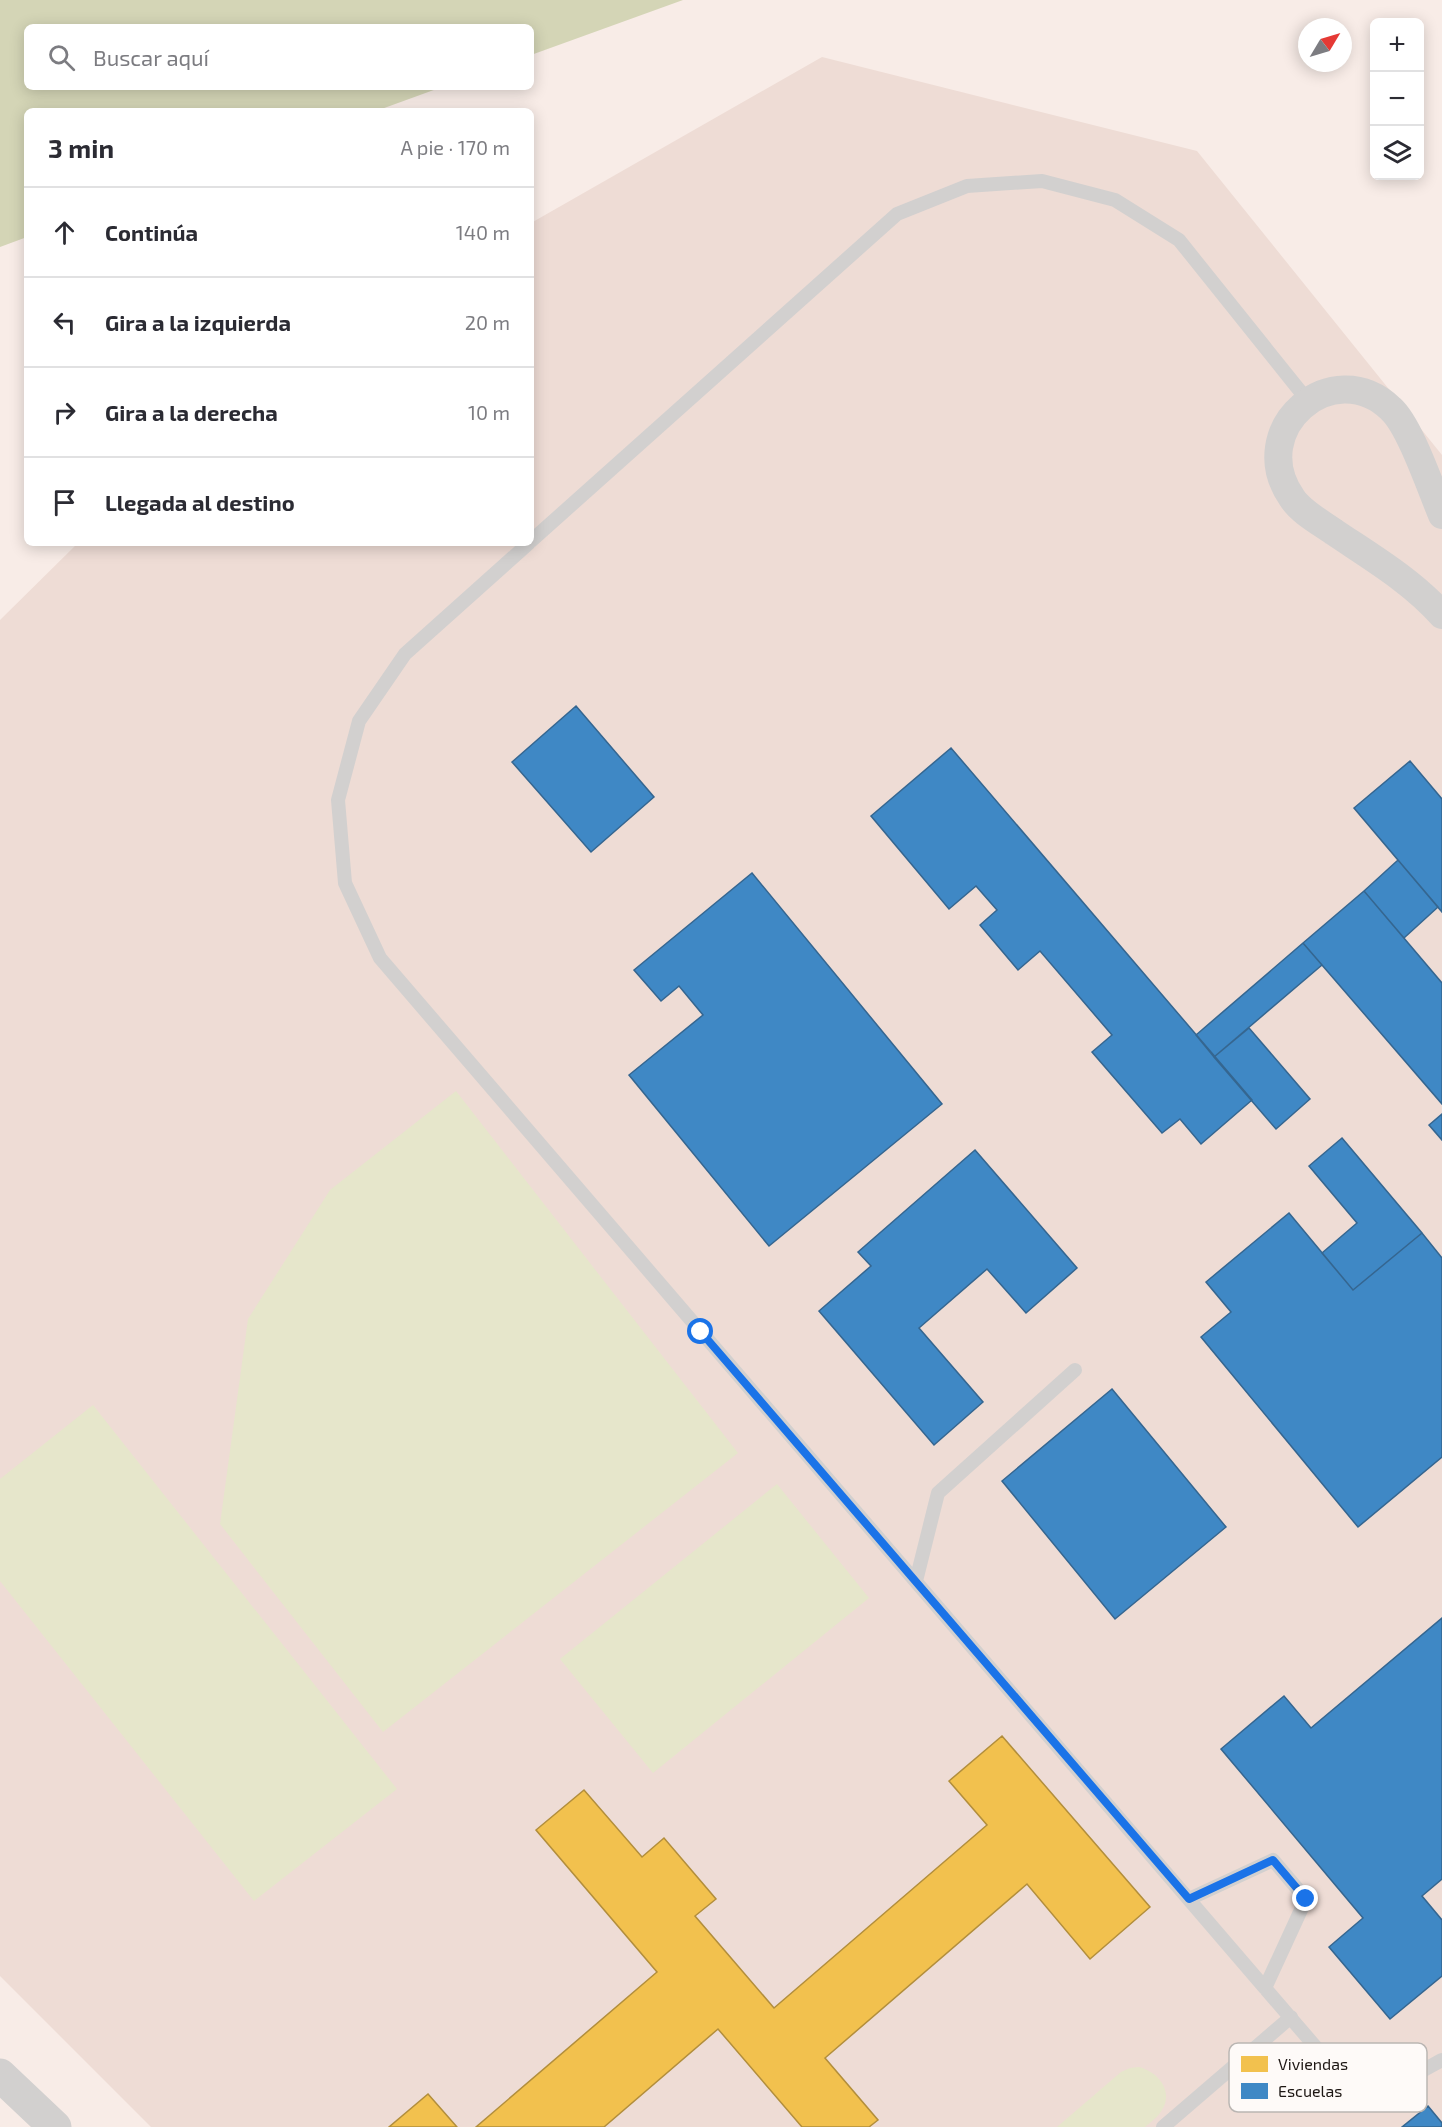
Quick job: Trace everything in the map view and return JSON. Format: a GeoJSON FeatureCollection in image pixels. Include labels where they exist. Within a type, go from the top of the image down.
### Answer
{"type":"FeatureCollection","features":[{"type":"Feature","properties":{"kind":"main road"},"geometry":{"type":"LineString","coordinates":[[0,2075],[55,2127]]}},
{"type":"Feature","properties":{"kind":"street"},"geometry":{"type":"LineString","coordinates":[[1442,515],[1405,426],[1392,409],[1372,396],[1351,390],[1329,392],[1308,400],[1291,416],[1281,436],[1278,458],[1282,480],[1293,500],[1309,514],[1412,587],[1442,615]]}},
{"type":"Feature","properties":{"kind":"lane"},"geometry":{"type":"LineString","coordinates":[[534,538],[897,214],[967,186],[1042,181],[1115,200],[1124,205],[1179,240],[1308,400]]}},
{"type":"Feature","properties":{"kind":"lane"},"geometry":{"type":"LineString","coordinates":[[526,546],[405,654],[359,721],[338,801],[345,883],[380,958],[1313,2043]]}},
{"type":"Feature","properties":{"kind":"lane"},"geometry":{"type":"LineString","coordinates":[[916,1581],[938,1492],[1075,1370]]}},
{"type":"Feature","properties":{"kind":"lane"},"geometry":{"type":"LineString","coordinates":[[1189,1899],[1273,1860],[1300,1891],[1306,1899],[1265,1988]]}},
{"type":"Feature","properties":{"kind":"lane"},"geometry":{"type":"LineString","coordinates":[[1261,2043],[1291,2017]]}},
{"type":"Feature","properties":{"kind":"lane"},"geometry":{"type":"LineString","coordinates":[[1427,2068],[1442,2060]]}},
{"type":"Feature","properties":{"kind":"lane"},"geometry":{"type":"LineString","coordinates":[[1163,2127],[1229,2070]]}},
{"type":"Feature","properties":{"kind":"shaded area"},"geometry":{"type":"Polygon","coordinates":[[[822,57],[1197,151],[1442,455],[1442,2127],[151,2127],[0,1976],[0,620],[75,546],[534,546],[534,221],[822,57]]]}},
{"type":"Feature","properties":{"kind":"green space"},"geometry":{"type":"Polygon","coordinates":[[[0,0],[683,0],[534,54],[534,24],[24,24],[24,90],[434,90],[384,108],[24,108],[24,238],[0,247],[0,0]]]}},
{"type":"Feature","properties":{"kind":"green space"},"geometry":{"type":"Polygon","coordinates":[[[456,1091],[738,1453],[383,1732],[220,1524],[248,1319],[330,1190],[456,1091]]]}},
{"type":"Feature","properties":{"kind":"green space"},"geometry":{"type":"Polygon","coordinates":[[[93,1405],[397,1789],[254,1901],[0,1581],[0,1479],[93,1405]]]}},
{"type":"Feature","properties":{"kind":"green space"},"geometry":{"type":"Polygon","coordinates":[[[777,1484],[869,1598],[653,1773],[560,1659],[777,1484]]]}},
{"type":"Feature","properties":{"kind":"green space"},"geometry":{"type":"Polygon","coordinates":[[[1139,2067],[1158,2078],[1165,2089],[1166,2096],[1160,2113],[1145,2127],[1057,2127],[1121,2072],[1139,2067]]]}},
{"type":"Feature","properties":{"kind":"building: Viviendas"},"geometry":{"type":"Polygon","coordinates":[[[1002,1736],[1150,1907],[1090,1959],[1027,1884],[825,2058],[878,2120],[869,2127],[802,2127],[718,2029],[604,2127],[476,2127],[657,1972],[536,1830],[584,1790],[642,1857],[664,1838],[716,1899],[695,1916],[774,2008],[987,1825],[949,1781],[1002,1736]]]}},
{"type":"Feature","properties":{"kind":"building: Viviendas"},"geometry":{"type":"Polygon","coordinates":[[[428,2094],[457,2127],[389,2127],[428,2094]]]}},
{"type":"Feature","properties":{"kind":"building: Escuelas"},"geometry":{"type":"Polygon","coordinates":[[[576,706],[654,797],[591,852],[512,762],[576,706]]]}},
{"type":"Feature","properties":{"kind":"building: Escuelas"},"geometry":{"type":"Polygon","coordinates":[[[951,748],[1252,1100],[1201,1144],[1180,1119],[1162,1133],[1092,1052],[1112,1035],[1040,951],[1018,970],[980,925],[997,910],[976,886],[949,909],[871,816],[951,748]]]}},
{"type":"Feature","properties":{"kind":"building: Escuelas"},"geometry":{"type":"Polygon","coordinates":[[[1410,761],[1442,799],[1442,912],[1354,808],[1410,761]]]}},
{"type":"Feature","properties":{"kind":"building: Escuelas"},"geometry":{"type":"Polygon","coordinates":[[[1398,860],[1438,907],[1404,938],[1364,891],[1398,860]]]}},
{"type":"Feature","properties":{"kind":"building: Escuelas"},"geometry":{"type":"Polygon","coordinates":[[[752,873],[942,1104],[769,1246],[629,1075],[703,1015],[679,986],[661,1001],[634,970],[752,873]]]}},
{"type":"Feature","properties":{"kind":"building: Escuelas"},"geometry":{"type":"Polygon","coordinates":[[[1364,891],[1442,983],[1442,1104],[1303,943],[1364,891]]]}},
{"type":"Feature","properties":{"kind":"building: Escuelas"},"geometry":{"type":"Polygon","coordinates":[[[1303,943],[1322,965],[1214,1057],[1196,1035],[1303,943]]]}},
{"type":"Feature","properties":{"kind":"building: Escuelas"},"geometry":{"type":"Polygon","coordinates":[[[1249,1028],[1310,1099],[1276,1129],[1214,1057],[1249,1028]]]}},
{"type":"Feature","properties":{"kind":"building: Escuelas"},"geometry":{"type":"Polygon","coordinates":[[[1442,1114],[1442,1140],[1429,1125],[1442,1114]]]}},
{"type":"Feature","properties":{"kind":"building: Escuelas"},"geometry":{"type":"Polygon","coordinates":[[[1342,1138],[1422,1233],[1353,1290],[1322,1253],[1357,1223],[1309,1166],[1342,1138]]]}},
{"type":"Feature","properties":{"kind":"building: Escuelas"},"geometry":{"type":"Polygon","coordinates":[[[975,1150],[1077,1268],[1026,1313],[987,1269],[919,1328],[983,1402],[934,1445],[819,1311],[871,1266],[858,1252],[975,1150]]]}},
{"type":"Feature","properties":{"kind":"building: Escuelas"},"geometry":{"type":"Polygon","coordinates":[[[1289,1213],[1353,1290],[1422,1233],[1442,1258],[1442,1457],[1358,1527],[1201,1337],[1231,1312],[1206,1282],[1289,1213]]]}},
{"type":"Feature","properties":{"kind":"building: Escuelas"},"geometry":{"type":"Polygon","coordinates":[[[1112,1389],[1226,1527],[1115,1619],[1002,1481],[1112,1389]]]}},
{"type":"Feature","properties":{"kind":"building: Escuelas"},"geometry":{"type":"Polygon","coordinates":[[[1442,1618],[1442,1879],[1422,1896],[1442,1920],[1442,1976],[1390,2019],[1329,1947],[1363,1918],[1221,1749],[1284,1696],[1311,1728],[1442,1618]]]}},
{"type":"Feature","properties":{"kind":"building: Escuelas"},"geometry":{"type":"Polygon","coordinates":[[[1427,2107],[1442,2123],[1442,2127],[1402,2127],[1421,2112],[1427,2112],[1427,2107]]]}},
{"type":"Feature","properties":{"kind":"route"},"geometry":{"type":"LineString","coordinates":[[701,1332],[1189,1899],[1273,1860],[1306,1899]]}}]}
